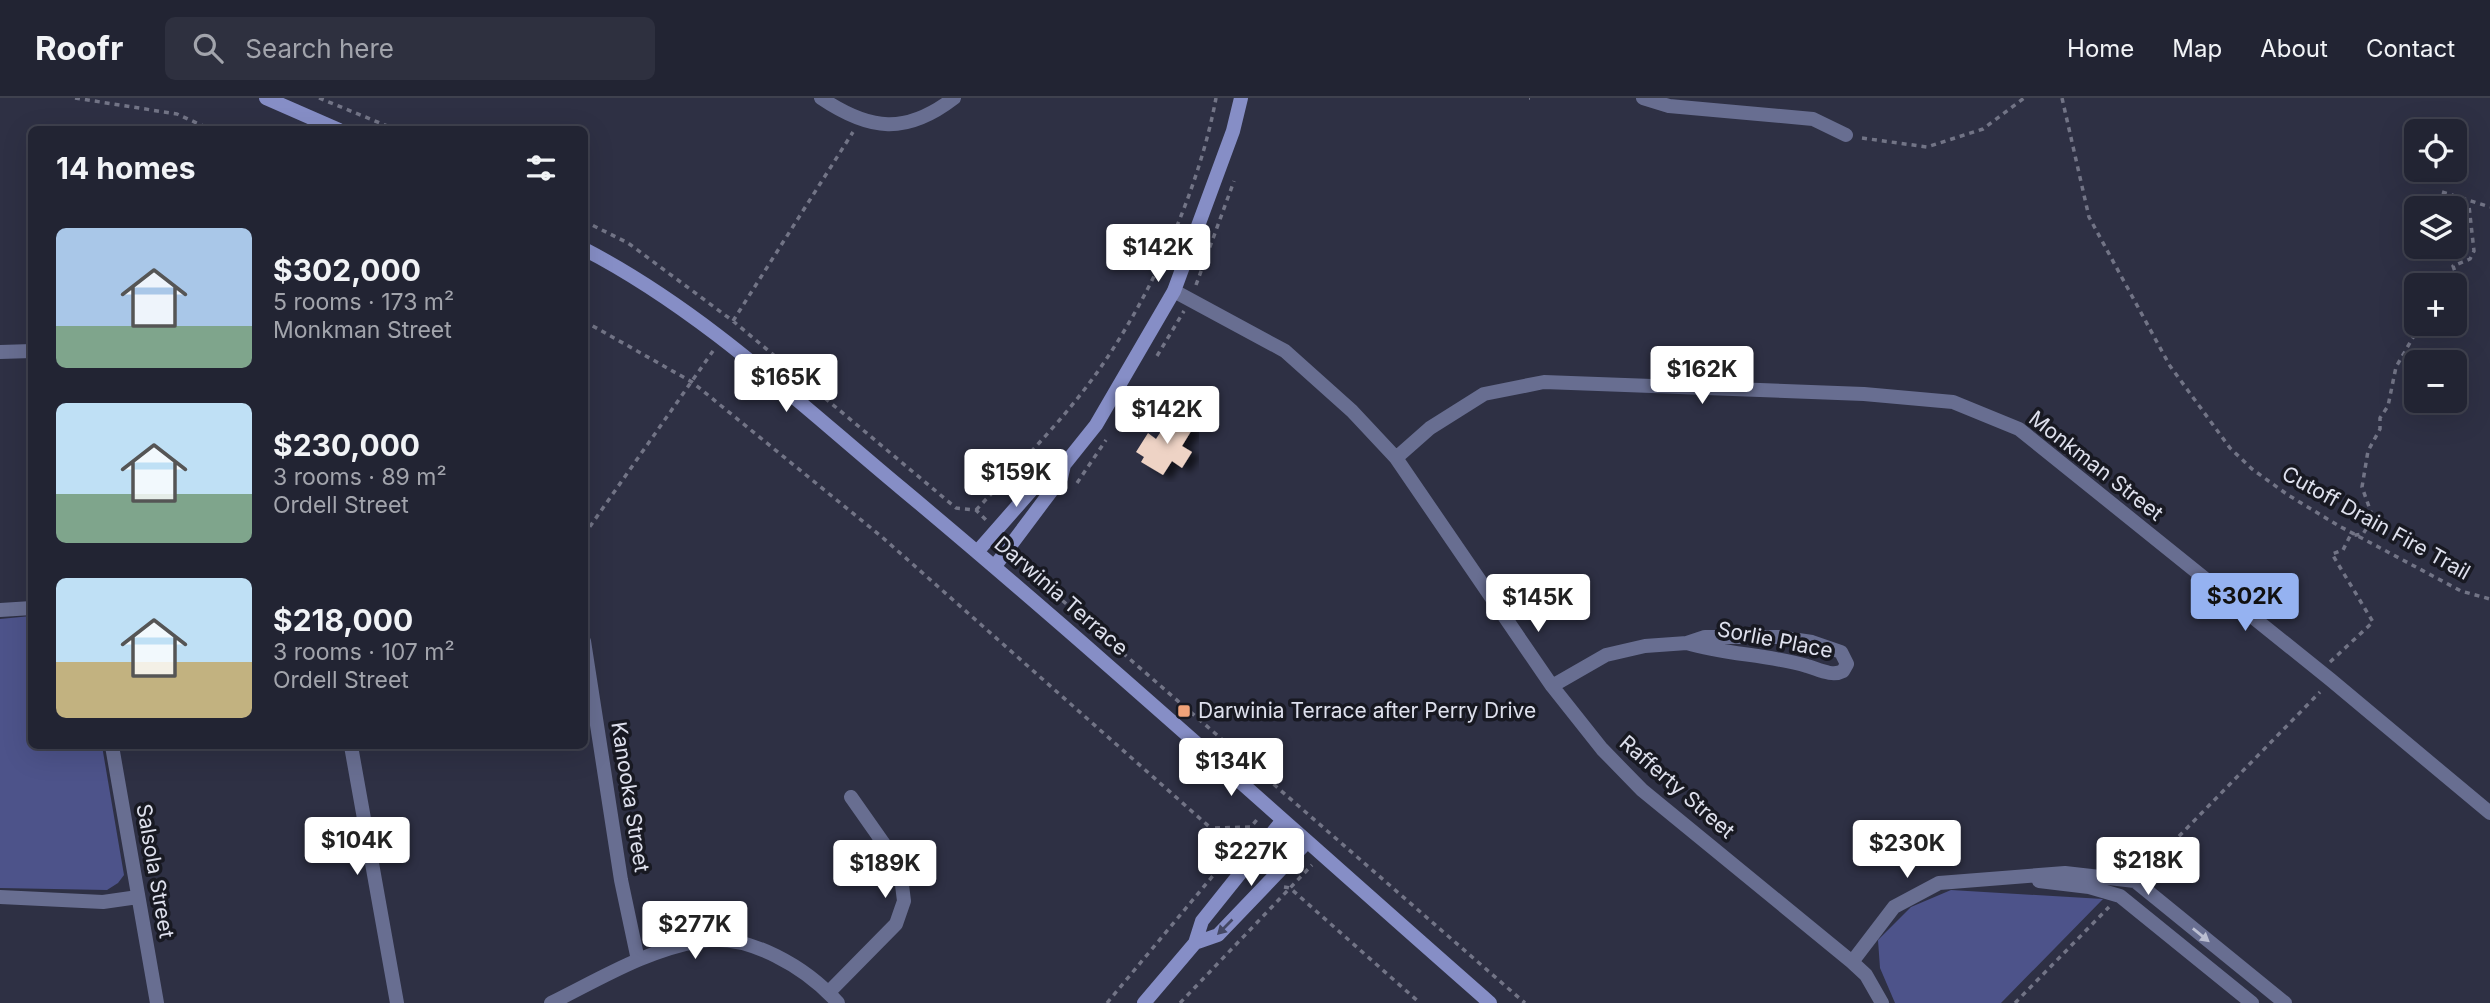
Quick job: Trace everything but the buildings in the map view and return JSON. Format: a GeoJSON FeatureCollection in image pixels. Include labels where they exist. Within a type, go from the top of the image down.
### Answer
{"type":"FeatureCollection","features":[{"type":"Feature","properties":{"kind":"main road"},"geometry":{"type":"LineString","coordinates":[[266,98],[330,126]]}},
{"type":"Feature","properties":{"kind":"main road"},"geometry":{"type":"LineString","coordinates":[[995,566],[1062,478],[1064,465],[1096,425],[1174,291],[1233,131],[1241,98]]}},
{"type":"Feature","properties":{"kind":"main road","name":"Darwinia Terrace"},"geometry":{"type":"LineString","coordinates":[[588,251],[622,269],[722,338],[995,566],[1490,1003]]}},
{"type":"Feature","properties":{"kind":"main road"},"geometry":{"type":"LineString","coordinates":[[977,552],[1050,469],[1064,465]]}},
{"type":"Feature","properties":{"kind":"main road"},"geometry":{"type":"LineString","coordinates":[[1144,1003],[1195,943],[1202,921],[1282,821]]}},
{"type":"Feature","properties":{"kind":"main road"},"geometry":{"type":"LineString","coordinates":[[1195,943],[1218,935],[1307,842]]}},
{"type":"Feature","properties":{"kind":"street"},"geometry":{"type":"LineString","coordinates":[[821,98],[872,123],[898,124],[929,117],[954,98]]}},
{"type":"Feature","properties":{"kind":"street"},"geometry":{"type":"LineString","coordinates":[[1643,98],[1814,119],[1846,135]]}},
{"type":"Feature","properties":{"kind":"street","name":"Rafferty Street"},"geometry":{"type":"LineString","coordinates":[[1174,291],[1286,351],[1352,411],[1396,458],[1552,686],[1602,749],[1642,790],[1852,962],[1866,975],[1882,1003]]}},
{"type":"Feature","properties":{"kind":"street"},"geometry":{"type":"LineString","coordinates":[[0,352],[28,351]]}},
{"type":"Feature","properties":{"kind":"street","name":"Monkman Street"},"geometry":{"type":"LineString","coordinates":[[1396,458],[1430,428],[1484,394],[1544,382],[1864,394],[1953,402],[2019,429],[2331,680],[2490,813]]}},
{"type":"Feature","properties":{"kind":"street"},"geometry":{"type":"LineString","coordinates":[[0,610],[28,608]]}},
{"type":"Feature","properties":{"kind":"street","name":"Sorlie Place"},"geometry":{"type":"LineString","coordinates":[[1552,686],[1606,655],[1646,646],[1687,643],[1704,637],[1729,635],[1797,639],[1841,652],[1847,664],[1843,671],[1834,674],[1793,662],[1710,650],[1687,643]]}},
{"type":"Feature","properties":{"kind":"street","name":"Kanooka Street"},"geometry":{"type":"LineString","coordinates":[[588,666],[621,880],[638,960]]}},
{"type":"Feature","properties":{"kind":"street","name":"Salsola Street"},"geometry":{"type":"LineString","coordinates":[[113,749],[157,1003]]}},
{"type":"Feature","properties":{"kind":"street"},"geometry":{"type":"LineString","coordinates":[[352,749],[397,1003]]}},
{"type":"Feature","properties":{"kind":"street"},"geometry":{"type":"LineString","coordinates":[[551,1003],[638,960],[702,940],[749,945],[796,965],[834,998],[896,924],[904,901],[901,877],[884,844],[851,797]]}},
{"type":"Feature","properties":{"kind":"street"},"geometry":{"type":"LineString","coordinates":[[1852,962],[1894,907],[1939,883],[2065,873],[2117,876],[2135,881],[2285,1003]]}},
{"type":"Feature","properties":{"kind":"street"},"geometry":{"type":"LineString","coordinates":[[2006,876],[2089,887],[2120,896],[2252,1003]]}},
{"type":"Feature","properties":{"kind":"street"},"geometry":{"type":"LineString","coordinates":[[0,897],[103,902],[138,897]]}},
{"type":"Feature","properties":{"kind":"path"},"geometry":{"type":"LineString","coordinates":[[75,98],[177,114],[203,126]]}},
{"type":"Feature","properties":{"kind":"path"},"geometry":{"type":"LineString","coordinates":[[319,98],[387,126]]}},
{"type":"Feature","properties":{"kind":"path"},"geometry":{"type":"LineString","coordinates":[[976,510],[1065,414],[1105,361],[1144,296],[1188,196],[1216,98]]}},
{"type":"Feature","properties":{"kind":"path"},"geometry":{"type":"LineString","coordinates":[[1846,135],[1927,147],[1983,129],[2024,98]]}},
{"type":"Feature","properties":{"kind":"path","name":"Cutoff Drain Fire Trail"},"geometry":{"type":"LineString","coordinates":[[2062,98],[2089,217],[2170,366],[2230,447],[2252,469],[2288,495],[2461,591],[2490,599]]}},
{"type":"Feature","properties":{"kind":"path"},"geometry":{"type":"LineString","coordinates":[[588,530],[722,338],[862,119]]}},
{"type":"Feature","properties":{"kind":"path"},"geometry":{"type":"LineString","coordinates":[[2442,192],[2452,196]]}},
{"type":"Feature","properties":{"kind":"path"},"geometry":{"type":"LineString","coordinates":[[2467,201],[2490,206]]}},
{"type":"Feature","properties":{"kind":"path"},"geometry":{"type":"LineString","coordinates":[[2456,273],[2453,266],[2470,259],[2474,251],[2467,204]]}},
{"type":"Feature","properties":{"kind":"path"},"geometry":{"type":"LineString","coordinates":[[588,323],[692,382],[882,537],[1236,848],[1246,866]]}},
{"type":"Feature","properties":{"kind":"path"},"geometry":{"type":"LineString","coordinates":[[2135,881],[2331,680],[2329,663],[2373,622],[2332,554],[2343,550],[2350,536],[2363,534],[2373,517],[2362,487],[2368,451],[2388,406],[2396,367],[2414,336]]}},
{"type":"Feature","properties":{"kind":"path"},"geometry":{"type":"LineString","coordinates":[[1213,828],[1251,827],[1279,789]]}},
{"type":"Feature","properties":{"kind":"path"},"geometry":{"type":"LineString","coordinates":[[1180,1003],[1336,839]]}},
{"type":"Feature","properties":{"kind":"path"},"geometry":{"type":"LineString","coordinates":[[1107,1003],[1236,848]]}},
{"type":"Feature","properties":{"kind":"path"},"geometry":{"type":"LineString","coordinates":[[1266,884],[1290,888],[1420,1003]]}},
{"type":"Feature","properties":{"kind":"path"},"geometry":{"type":"LineString","coordinates":[[2015,1003],[2120,896]]}},
{"type":"Feature","properties":{"kind":"shaded area"},"geometry":{"type":"Polygon","coordinates":[[[28,616],[28,749],[103,749],[124,875],[107,890],[0,888],[0,619],[28,616]]]}},
{"type":"Feature","properties":{"kind":"shaded area"},"geometry":{"type":"Polygon","coordinates":[[[1951,890],[2103,899],[2001,1003],[1895,1003],[1880,968],[1878,940],[1911,907],[1951,890]]]}},
{"type":"Feature","properties":{"kind":"place","name":"Darwinia Terrace after Perry Drive"},"geometry":{"type":"Point","coordinates":[1184,711]}}]}
